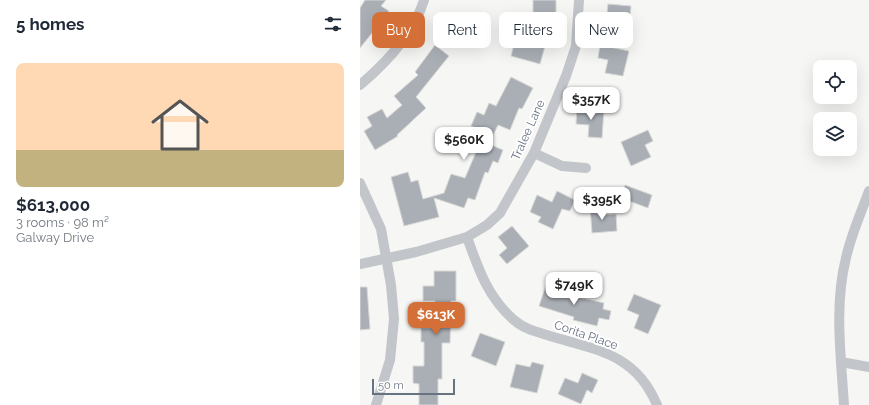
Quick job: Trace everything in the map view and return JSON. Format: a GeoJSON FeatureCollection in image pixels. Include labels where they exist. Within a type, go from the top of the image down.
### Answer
{"type":"FeatureCollection","features":[{"type":"Feature","properties":{"kind":"street"},"geometry":{"type":"LineString","coordinates":[[360,85],[385,61],[414,23],[424,0]]}},
{"type":"Feature","properties":{"kind":"street","name":"Tralee Lane"},"geometry":{"type":"LineString","coordinates":[[360,264],[443,245],[467,237],[487,225],[500,213],[534,153],[566,76],[576,46],[579,0]]}},
{"type":"Feature","properties":{"kind":"street"},"geometry":{"type":"LineString","coordinates":[[534,153],[562,166],[586,168]]}},
{"type":"Feature","properties":{"kind":"street"},"geometry":{"type":"LineString","coordinates":[[360,184],[381,229],[387,258],[394,319],[388,370],[376,405]]}},
{"type":"Feature","properties":{"kind":"street"},"geometry":{"type":"LineString","coordinates":[[844,405],[839,315],[842,275],[846,257],[869,191]]}},
{"type":"Feature","properties":{"kind":"street","name":"Corita Place"},"geometry":{"type":"LineString","coordinates":[[467,237],[489,292],[515,322],[532,331],[614,356],[630,367],[643,380],[651,390],[657,405]]}},
{"type":"Feature","properties":{"kind":"street"},"geometry":{"type":"LineString","coordinates":[[841,362],[869,367]]}},
{"type":"Feature","properties":{"kind":"building"},"geometry":{"type":"Polygon","coordinates":[[[365,0],[386,0],[381,6],[389,11],[372,12],[372,33],[360,48],[360,8],[365,0]]]}},
{"type":"Feature","properties":{"kind":"building"},"geometry":{"type":"Polygon","coordinates":[[[533,0],[556,0],[556,12],[533,12],[533,0]]]}},
{"type":"Feature","properties":{"kind":"building"},"geometry":{"type":"Polygon","coordinates":[[[608,4],[631,6],[631,12],[607,12],[608,4]]]}},
{"type":"Feature","properties":{"kind":"building"},"geometry":{"type":"Polygon","coordinates":[[[433,48],[439,48],[449,56],[416,97],[426,108],[397,135],[398,136],[375,150],[364,131],[372,126],[367,117],[382,109],[387,118],[402,105],[394,96],[418,75],[415,72],[433,48]]]}},
{"type":"Feature","properties":{"kind":"building"},"geometry":{"type":"Polygon","coordinates":[[[513,48],[544,48],[540,64],[511,56],[513,48]]]}},
{"type":"Feature","properties":{"kind":"building"},"geometry":{"type":"Polygon","coordinates":[[[600,48],[614,48],[629,51],[623,76],[605,73],[608,60],[598,58],[600,48]]]}},
{"type":"Feature","properties":{"kind":"building"},"geometry":{"type":"Polygon","coordinates":[[[511,77],[533,88],[522,109],[519,108],[510,130],[498,125],[489,144],[503,150],[498,163],[493,161],[488,173],[485,172],[475,200],[468,198],[464,208],[434,198],[439,217],[404,226],[391,177],[408,172],[411,182],[418,180],[423,199],[444,193],[451,174],[465,178],[485,131],[471,126],[477,112],[484,115],[489,103],[496,106],[511,77]]]}},
{"type":"Feature","properties":{"kind":"building"},"geometry":{"type":"Polygon","coordinates":[[[577,107],[604,109],[602,138],[588,137],[589,125],[576,124],[577,107]]]}},
{"type":"Feature","properties":{"kind":"building"},"geometry":{"type":"Polygon","coordinates":[[[648,130],[653,141],[645,145],[651,157],[631,166],[621,142],[648,130]]]}},
{"type":"Feature","properties":{"kind":"building"},"geometry":{"type":"Polygon","coordinates":[[[625,185],[652,195],[648,208],[621,198],[625,185]]]}},
{"type":"Feature","properties":{"kind":"building"},"geometry":{"type":"Polygon","coordinates":[[[557,191],[575,200],[570,211],[562,209],[553,229],[538,222],[541,217],[530,212],[537,195],[552,202],[557,191]]]}},
{"type":"Feature","properties":{"kind":"building"},"geometry":{"type":"Polygon","coordinates":[[[602,205],[602,215],[616,214],[617,231],[592,233],[590,206],[602,205]]]}},
{"type":"Feature","properties":{"kind":"building"},"geometry":{"type":"Polygon","coordinates":[[[512,226],[529,246],[507,264],[499,255],[507,248],[498,237],[512,226]]]}},
{"type":"Feature","properties":{"kind":"building"},"geometry":{"type":"Polygon","coordinates":[[[434,271],[456,271],[456,301],[451,301],[450,343],[442,343],[442,379],[438,379],[438,405],[419,405],[419,384],[413,383],[413,366],[424,366],[424,342],[421,342],[421,328],[434,328],[435,301],[423,301],[423,286],[434,286],[434,271]]]}},
{"type":"Feature","properties":{"kind":"building"},"geometry":{"type":"Polygon","coordinates":[[[546,285],[570,292],[569,295],[604,303],[603,309],[611,311],[609,320],[599,318],[597,326],[573,320],[574,317],[539,306],[546,285]]]}},
{"type":"Feature","properties":{"kind":"building"},"geometry":{"type":"Polygon","coordinates":[[[360,287],[367,287],[370,329],[360,330],[360,287]]]}},
{"type":"Feature","properties":{"kind":"building"},"geometry":{"type":"Polygon","coordinates":[[[634,294],[661,305],[648,334],[634,328],[639,315],[627,310],[634,294]]]}},
{"type":"Feature","properties":{"kind":"building"},"geometry":{"type":"Polygon","coordinates":[[[480,333],[505,342],[496,366],[471,356],[480,333]]]}},
{"type":"Feature","properties":{"kind":"building"},"geometry":{"type":"Polygon","coordinates":[[[532,362],[544,365],[537,393],[510,387],[516,364],[530,367],[532,362]]]}},
{"type":"Feature","properties":{"kind":"building"},"geometry":{"type":"Polygon","coordinates":[[[582,373],[598,380],[592,393],[587,390],[581,404],[558,394],[565,378],[578,383],[582,373]]]}}]}
